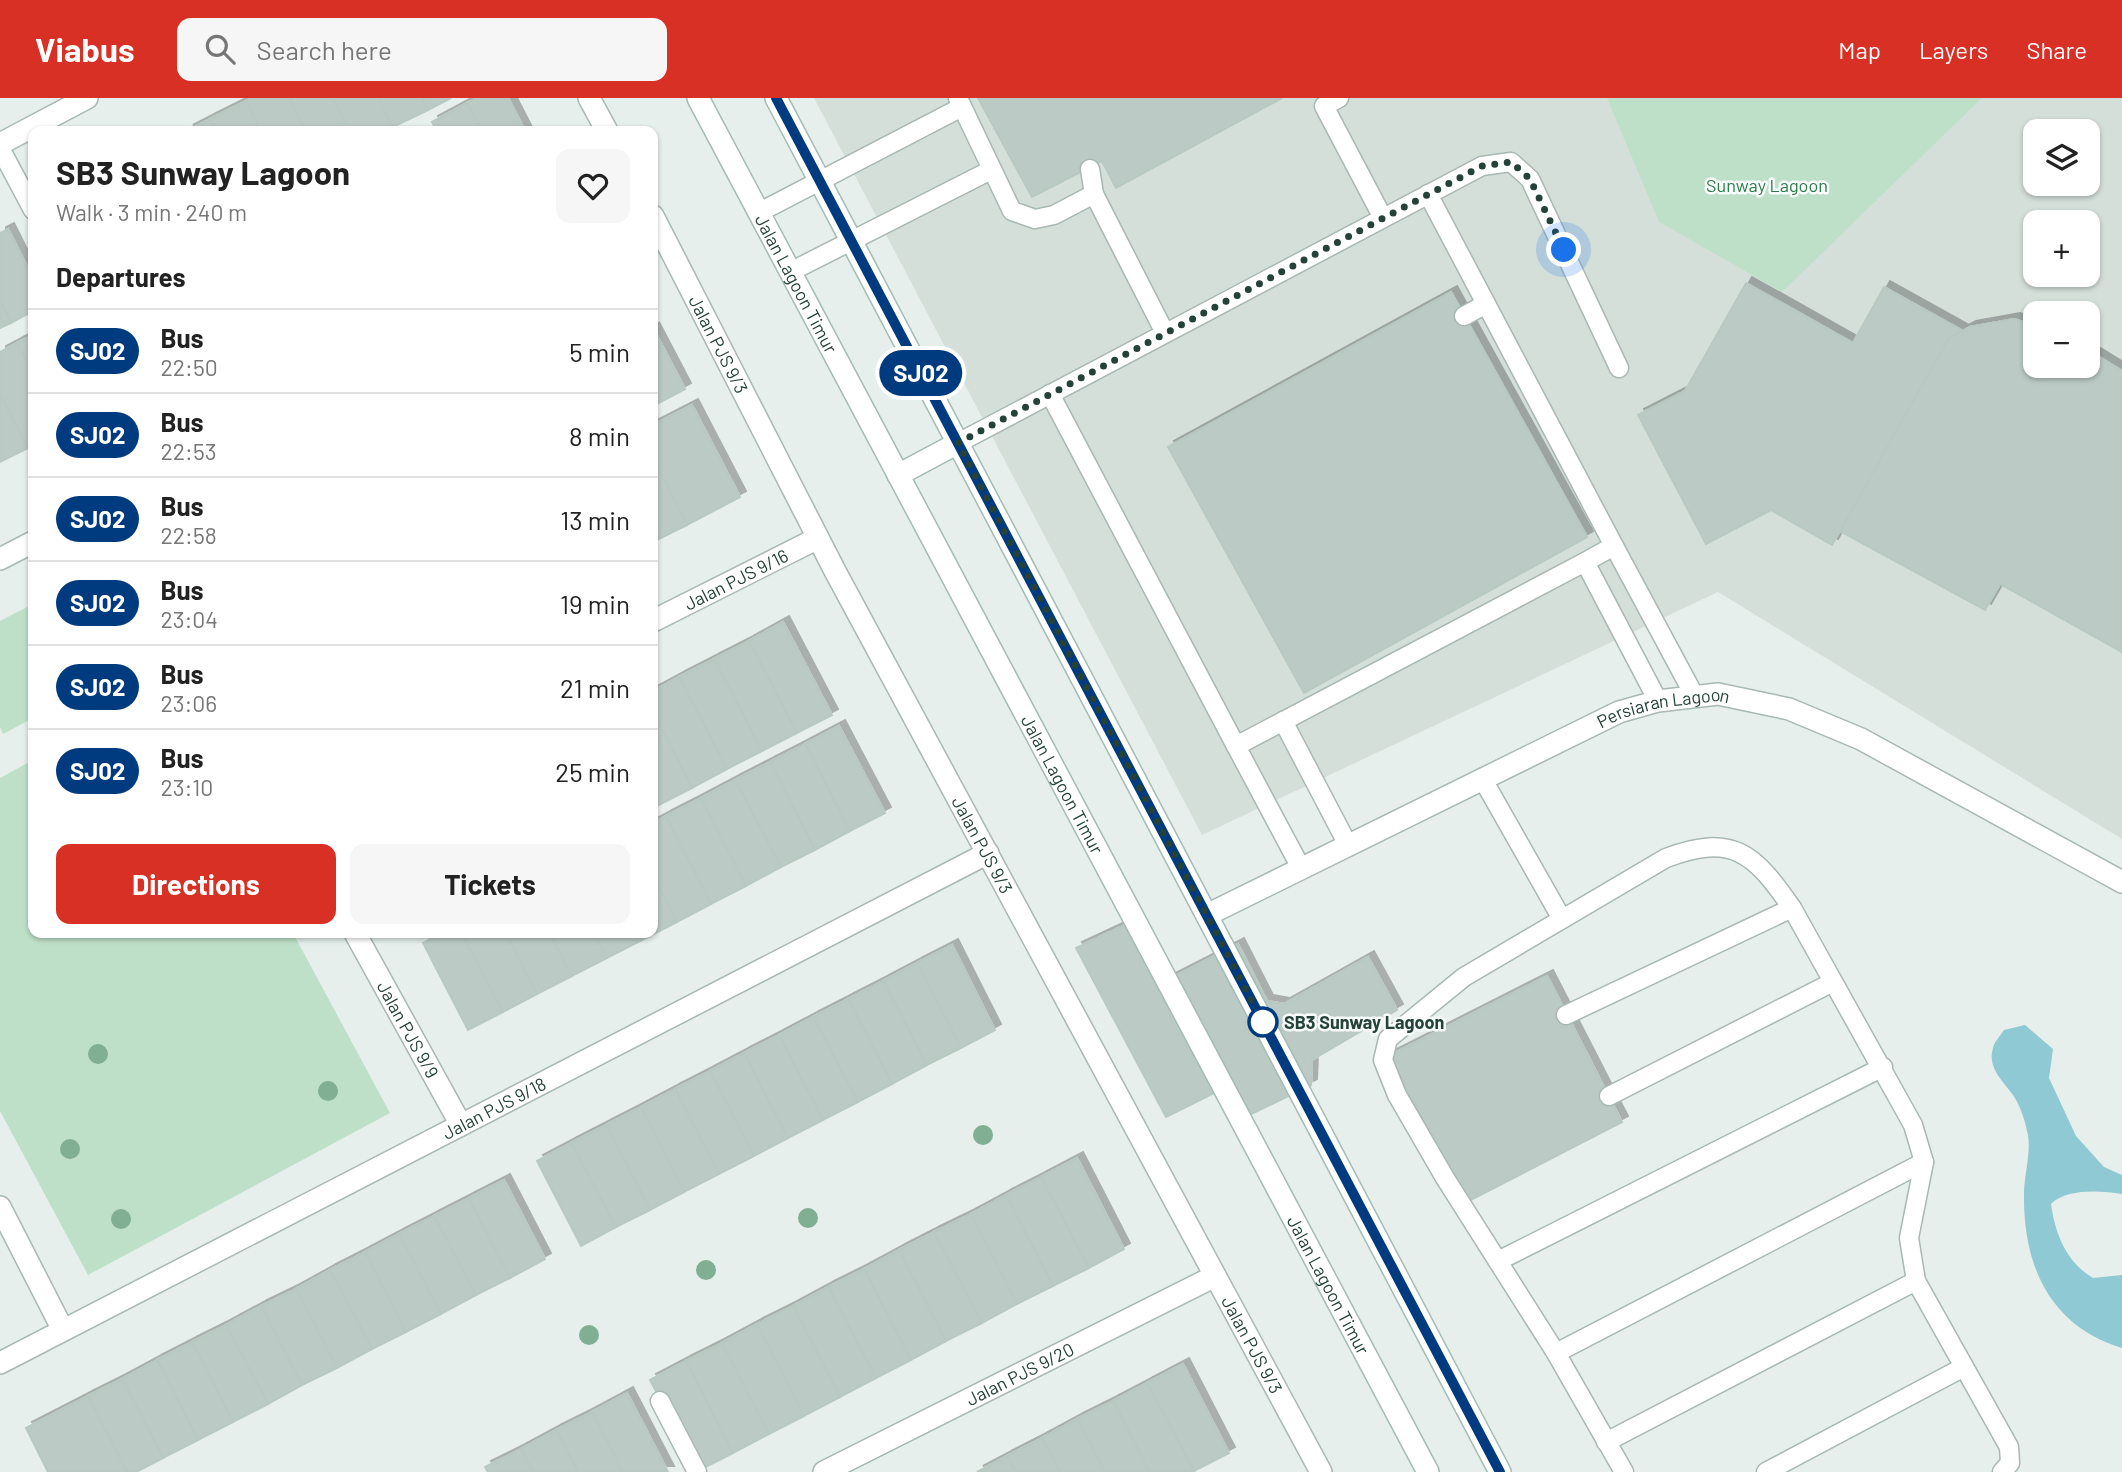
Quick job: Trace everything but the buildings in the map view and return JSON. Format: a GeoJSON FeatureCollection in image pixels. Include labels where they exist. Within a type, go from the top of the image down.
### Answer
{"type":"FeatureCollection","features":[{"type":"Feature","properties":{"kind":"street"},"geometry":{"type":"LineString","coordinates":[[36,126],[87,98]]}},
{"type":"Feature","properties":{"kind":"street"},"geometry":{"type":"LineString","coordinates":[[589,98],[604,126]]}},
{"type":"Feature","properties":{"kind":"street","name":"Jalan Lagoon Timur"},"geometry":{"type":"LineString","coordinates":[[698,98],[1428,1472]]}},
{"type":"Feature","properties":{"kind":"street"},"geometry":{"type":"LineString","coordinates":[[776,98],[1500,1472]]}},
{"type":"Feature","properties":{"kind":"street"},"geometry":{"type":"LineString","coordinates":[[0,146],[28,131]]}},
{"type":"Feature","properties":{"kind":"street","name":"Jalan PJS 9/3"},"geometry":{"type":"LineString","coordinates":[[658,229],[818,538],[1321,1472]]}},
{"type":"Feature","properties":{"kind":"street"},"geometry":{"type":"LineString","coordinates":[[898,475],[958,443]]}},
{"type":"Feature","properties":{"kind":"street","name":"Jalan PJS 9/16"},"geometry":{"type":"LineString","coordinates":[[658,618],[818,538]]}},
{"type":"Feature","properties":{"kind":"street"},"geometry":{"type":"LineString","coordinates":[[0,559],[28,545]]}},
{"type":"Feature","properties":{"kind":"street","name":"Persiaran Lagoon"},"geometry":{"type":"LineString","coordinates":[[1207,915],[1619,712],[1658,701],[1718,694],[1789,709],[1861,739],[2122,882]]}},
{"type":"Feature","properties":{"kind":"street","name":"Jalan PJS 9/18"},"geometry":{"type":"LineString","coordinates":[[0,1363],[988,853]]}},
{"type":"Feature","properties":{"kind":"street","name":"Jalan PJS 9/9"},"geometry":{"type":"LineString","coordinates":[[358,938],[461,1125]]}},
{"type":"Feature","properties":{"kind":"street"},"geometry":{"type":"LineString","coordinates":[[0,1207],[63,1330]]}},
{"type":"Feature","properties":{"kind":"street","name":"Jalan PJS 9/20"},"geometry":{"type":"LineString","coordinates":[[824,1472],[1215,1276]]}},
{"type":"Feature","properties":{"kind":"lane"},"geometry":{"type":"LineString","coordinates":[[1339,98],[1324,106],[1382,218]]}},
{"type":"Feature","properties":{"kind":"lane"},"geometry":{"type":"LineString","coordinates":[[758,213],[960,102],[1012,211],[1035,219],[1054,215],[1094,194]]}},
{"type":"Feature","properties":{"kind":"lane"},"geometry":{"type":"LineString","coordinates":[[0,146],[28,200]]}},
{"type":"Feature","properties":{"kind":"lane"},"geometry":{"type":"LineString","coordinates":[[958,443],[1482,166],[1511,162],[1530,179],[1619,368]]}},
{"type":"Feature","properties":{"kind":"lane"},"geometry":{"type":"LineString","coordinates":[[1090,169],[1094,194],[1165,333]]}},
{"type":"Feature","properties":{"kind":"lane"},"geometry":{"type":"LineString","coordinates":[[790,272],[991,170]]}},
{"type":"Feature","properties":{"kind":"lane"},"geometry":{"type":"LineString","coordinates":[[1428,194],[1694,695]]}},
{"type":"Feature","properties":{"kind":"lane"},"geometry":{"type":"LineString","coordinates":[[1464,316],[1486,304]]}},
{"type":"Feature","properties":{"kind":"lane"},"geometry":{"type":"LineString","coordinates":[[1050,394],[1301,868]]}},
{"type":"Feature","properties":{"kind":"lane"},"geometry":{"type":"LineString","coordinates":[[1236,746],[1615,546]]}},
{"type":"Feature","properties":{"kind":"lane"},"geometry":{"type":"LineString","coordinates":[[1585,562],[1658,701]]}},
{"type":"Feature","properties":{"kind":"lane"},"geometry":{"type":"LineString","coordinates":[[1283,722],[1348,845]]}},
{"type":"Feature","properties":{"kind":"lane"},"geometry":{"type":"LineString","coordinates":[[1482,778],[1562,919]]}},
{"type":"Feature","properties":{"kind":"lane"},"geometry":{"type":"LineString","coordinates":[[1624,1472],[1556,1353],[1498,1261],[1383,1060],[1388,1040],[1464,977],[1666,858],[1692,848],[1722,845],[1750,858],[1770,875],[1792,908],[1883,1067],[1920,1141],[1924,1162],[1909,1238],[1916,1281],[2009,1447],[2010,1463],[2002,1472]]}},
{"type":"Feature","properties":{"kind":"lane"},"geometry":{"type":"LineString","coordinates":[[1566,1014],[1792,908]]}},
{"type":"Feature","properties":{"kind":"lane"},"geometry":{"type":"LineString","coordinates":[[1609,1096],[1833,982]]}},
{"type":"Feature","properties":{"kind":"lane"},"geometry":{"type":"LineString","coordinates":[[1498,1261],[1883,1067]]}},
{"type":"Feature","properties":{"kind":"lane"},"geometry":{"type":"LineString","coordinates":[[1556,1353],[1924,1162]]}},
{"type":"Feature","properties":{"kind":"lane"},"geometry":{"type":"LineString","coordinates":[[1606,1442],[1916,1281]]}},
{"type":"Feature","properties":{"kind":"lane"},"geometry":{"type":"LineString","coordinates":[[1766,1472],[1964,1367]]}},
{"type":"Feature","properties":{"kind":"lane"},"geometry":{"type":"LineString","coordinates":[[660,1401],[697,1472]]}},
{"type":"Feature","properties":{"kind":"shaded area"},"geometry":{"type":"Polygon","coordinates":[[[814,98],[2122,98],[2122,839],[1718,592],[1202,835],[814,98]]]}},
{"type":"Feature","properties":{"kind":"green space","name":"Sunway Lagoon"},"geometry":{"type":"Polygon","coordinates":[[[1607,98],[1982,98],[1782,292],[1659,222],[1607,98]]]}},
{"type":"Feature","properties":{"kind":"green space"},"geometry":{"type":"Polygon","coordinates":[[[28,607],[28,721],[3,734],[0,727],[0,621],[28,607]]]}},
{"type":"Feature","properties":{"kind":"green space"},"geometry":{"type":"Polygon","coordinates":[[[28,763],[28,938],[296,938],[390,1113],[88,1275],[0,1111],[0,778],[28,763]]]}},
{"type":"Feature","properties":{"kind":"water"},"geometry":{"type":"Polygon","coordinates":[[[2025,1025],[2053,1049],[2049,1078],[2076,1136],[2104,1167],[2122,1175],[2122,1194],[2075,1193],[2051,1204],[2055,1226],[2063,1246],[2076,1264],[2093,1278],[2122,1275],[2122,1348],[2097,1338],[2076,1325],[2059,1309],[2036,1269],[2025,1220],[2028,1135],[2018,1104],[1992,1062],[1993,1048],[2004,1030],[2025,1025]]]}},
{"type":"Feature","properties":{"kind":"bus line","name":"SJ02"},"geometry":{"type":"LineString","coordinates":[[776,98],[1500,1472]]}},
{"type":"Feature","properties":{"kind":"place","name":"SB3 Sunway Lagoon"},"geometry":{"type":"Point","coordinates":[1263,1022]}},
{"type":"Feature","properties":{"kind":"route"},"geometry":{"type":"LineString","coordinates":[[1263,1022],[958,443],[1482,166],[1511,162],[1530,179],[1564,250]]}}]}
